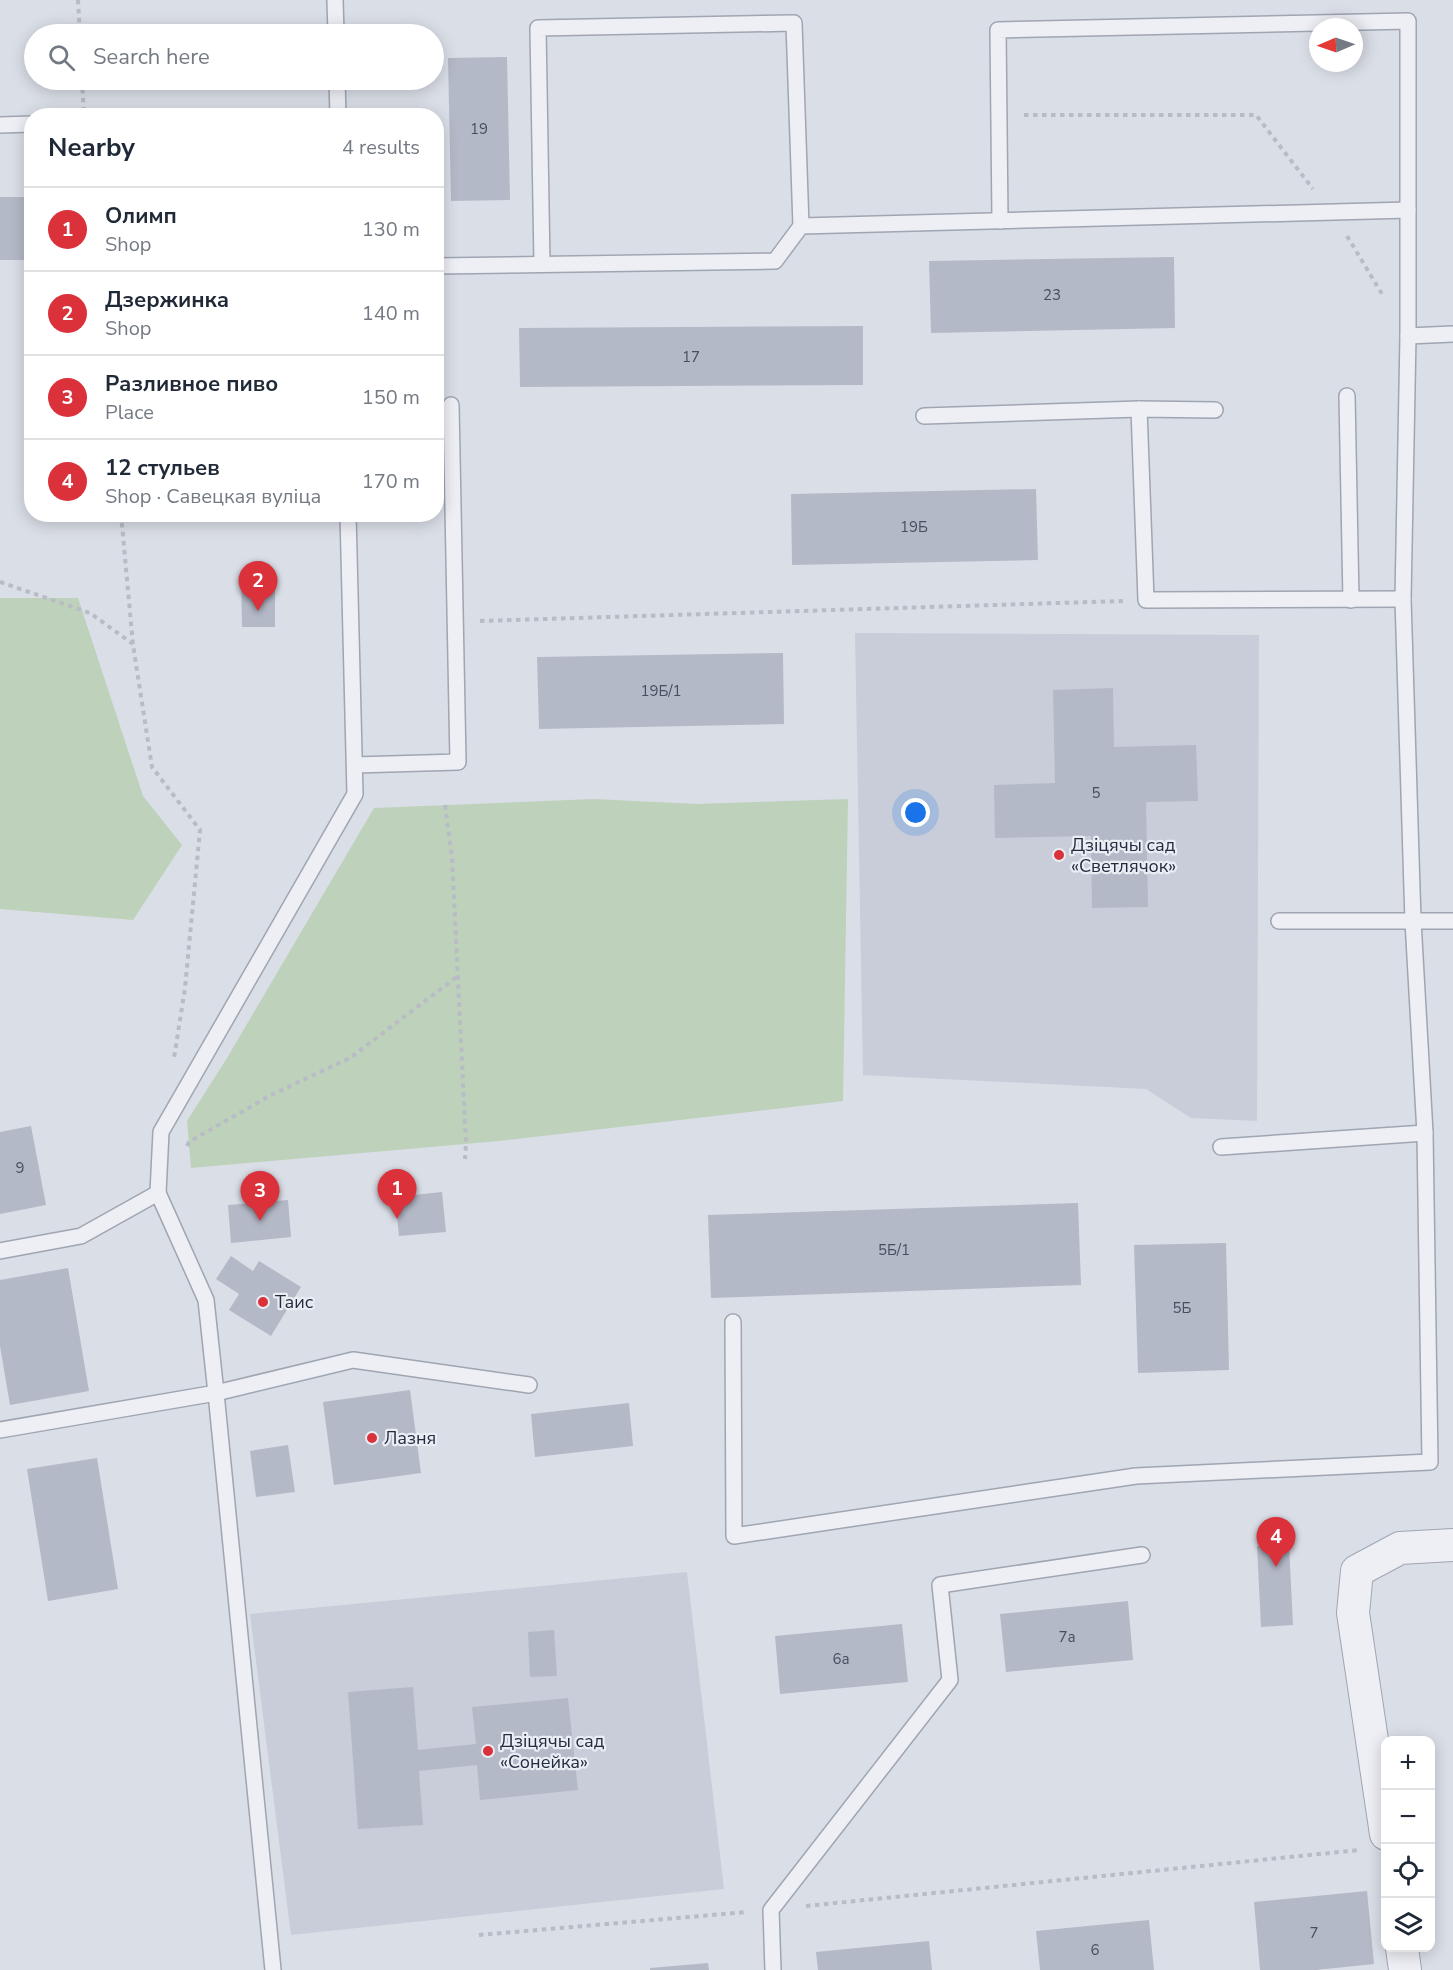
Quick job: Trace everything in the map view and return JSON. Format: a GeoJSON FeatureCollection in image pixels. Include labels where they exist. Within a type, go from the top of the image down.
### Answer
{"type":"FeatureCollection","features":[{"type":"Feature","properties":{"kind":"street"},"geometry":{"type":"LineString","coordinates":[[1374,1842],[1353,1613],[1357,1571],[1400,1548],[1453,1545]]}},
{"type":"Feature","properties":{"kind":"street"},"geometry":{"type":"LineString","coordinates":[[1403,1952],[1405,1970]]}},
{"type":"Feature","properties":{"kind":"lane"},"geometry":{"type":"LineString","coordinates":[[335,0],[336,24]]}},
{"type":"Feature","properties":{"kind":"lane"},"geometry":{"type":"LineString","coordinates":[[733,1322],[734,1536],[1136,1476],[1430,1462],[1425,1133],[1413,921],[1403,600],[1408,336],[1408,21],[999,30],[1000,221]]}},
{"type":"Feature","properties":{"kind":"lane"},"geometry":{"type":"LineString","coordinates":[[444,266],[775,261],[801,226],[794,23],[538,28],[542,264]]}},
{"type":"Feature","properties":{"kind":"lane"},"geometry":{"type":"LineString","coordinates":[[337,90],[338,108]]}},
{"type":"Feature","properties":{"kind":"lane"},"geometry":{"type":"LineString","coordinates":[[0,124],[24,124]]}},
{"type":"Feature","properties":{"kind":"lane"},"geometry":{"type":"LineString","coordinates":[[801,226],[1408,210]]}},
{"type":"Feature","properties":{"kind":"lane"},"geometry":{"type":"LineString","coordinates":[[1408,336],[1453,334]]}},
{"type":"Feature","properties":{"kind":"lane"},"geometry":{"type":"LineString","coordinates":[[1347,396],[1351,600]]}},
{"type":"Feature","properties":{"kind":"lane"},"geometry":{"type":"LineString","coordinates":[[355,765],[458,762],[451,405]]}},
{"type":"Feature","properties":{"kind":"lane"},"geometry":{"type":"LineString","coordinates":[[1139,409],[1146,600],[1403,600]]}},
{"type":"Feature","properties":{"kind":"lane"},"geometry":{"type":"LineString","coordinates":[[924,416],[1139,409],[1215,410]]}},
{"type":"Feature","properties":{"kind":"lane"},"geometry":{"type":"LineString","coordinates":[[273,1970],[206,1300],[158,1193],[161,1132],[355,794],[348,522]]}},
{"type":"Feature","properties":{"kind":"lane"},"geometry":{"type":"LineString","coordinates":[[1279,921],[1453,921]]}},
{"type":"Feature","properties":{"kind":"lane"},"geometry":{"type":"LineString","coordinates":[[1221,1147],[1425,1133]]}},
{"type":"Feature","properties":{"kind":"lane"},"geometry":{"type":"LineString","coordinates":[[0,1251],[81,1236],[158,1193]]}},
{"type":"Feature","properties":{"kind":"lane"},"geometry":{"type":"LineString","coordinates":[[0,1430],[216,1393],[353,1360],[530,1385]]}},
{"type":"Feature","properties":{"kind":"lane"},"geometry":{"type":"LineString","coordinates":[[772,1970],[771,1910],[950,1680],[940,1585],[1142,1555]]}},
{"type":"Feature","properties":{"kind":"path"},"geometry":{"type":"LineString","coordinates":[[78,0],[79,24]]}},
{"type":"Feature","properties":{"kind":"path"},"geometry":{"type":"LineString","coordinates":[[83,90],[84,108]]}},
{"type":"Feature","properties":{"kind":"path"},"geometry":{"type":"LineString","coordinates":[[999,115],[1256,115],[1332,212],[1408,336]]}},
{"type":"Feature","properties":{"kind":"path"},"geometry":{"type":"LineString","coordinates":[[122,522],[133,645],[152,768],[200,830],[185,988],[172,1066]]}},
{"type":"Feature","properties":{"kind":"path"},"geometry":{"type":"LineString","coordinates":[[0,582],[90,613],[133,645]]}},
{"type":"Feature","properties":{"kind":"path"},"geometry":{"type":"LineString","coordinates":[[455,622],[1146,600]]}},
{"type":"Feature","properties":{"kind":"path"},"geometry":{"type":"LineString","coordinates":[[445,805],[452,857],[459,976],[465,1159]]}},
{"type":"Feature","properties":{"kind":"path"},"geometry":{"type":"LineString","coordinates":[[158,1193],[189,1142],[271,1095],[350,1058],[459,976]]}},
{"type":"Feature","properties":{"kind":"path"},"geometry":{"type":"LineString","coordinates":[[479,1935],[771,1910],[1374,1842]]}},
{"type":"Feature","properties":{"kind":"shaded area","name":"Дзіцячы сад «Светлячок»"},"geometry":{"type":"Polygon","coordinates":[[[855,633],[1259,635],[1257,1121],[1191,1118],[1146,1089],[863,1075],[855,633]]]}},
{"type":"Feature","properties":{"kind":"shaded area","name":"Дзіцячы сад «Сонейка»"},"geometry":{"type":"Polygon","coordinates":[[[687,1572],[724,1889],[291,1935],[250,1614],[687,1572]]]}},
{"type":"Feature","properties":{"kind":"green space"},"geometry":{"type":"Polygon","coordinates":[[[0,598],[78,598],[143,796],[182,845],[133,920],[0,909],[0,598]]]}},
{"type":"Feature","properties":{"kind":"green space"},"geometry":{"type":"Polygon","coordinates":[[[594,799],[697,804],[848,799],[843,1101],[499,1141],[191,1168],[187,1121],[227,1058],[374,808],[594,799]]]}},
{"type":"Feature","properties":{"kind":"building"},"geometry":{"type":"Polygon","coordinates":[[[507,57],[510,200],[451,201],[448,58],[507,57]]]}},
{"type":"Feature","properties":{"kind":"building"},"geometry":{"type":"Polygon","coordinates":[[[0,197],[24,197],[24,260],[0,260],[0,197]]]}},
{"type":"Feature","properties":{"kind":"building"},"geometry":{"type":"Polygon","coordinates":[[[1174,257],[1175,328],[931,333],[929,261],[1174,257]]]}},
{"type":"Feature","properties":{"kind":"building"},"geometry":{"type":"Polygon","coordinates":[[[863,326],[863,385],[520,387],[519,328],[863,326]]]}},
{"type":"Feature","properties":{"kind":"building"},"geometry":{"type":"Polygon","coordinates":[[[1036,489],[1038,560],[792,565],[791,494],[1036,489]]]}},
{"type":"Feature","properties":{"kind":"building"},"geometry":{"type":"Polygon","coordinates":[[[241,572],[275,572],[275,627],[242,627],[241,572]]]}},
{"type":"Feature","properties":{"kind":"building"},"geometry":{"type":"Polygon","coordinates":[[[783,653],[784,724],[539,729],[537,657],[783,653]]]}},
{"type":"Feature","properties":{"kind":"building"},"geometry":{"type":"Polygon","coordinates":[[[1113,688],[1114,747],[1196,745],[1198,801],[1146,802],[1148,907],[1092,908],[1091,836],[995,838],[994,785],[1055,783],[1053,690],[1113,688]]]}},
{"type":"Feature","properties":{"kind":"building"},"geometry":{"type":"Polygon","coordinates":[[[31,1126],[46,1205],[0,1214],[0,1132],[31,1126]]]}},
{"type":"Feature","properties":{"kind":"building"},"geometry":{"type":"Polygon","coordinates":[[[442,1192],[446,1232],[399,1236],[395,1197],[442,1192]]]}},
{"type":"Feature","properties":{"kind":"building"},"geometry":{"type":"Polygon","coordinates":[[[288,1200],[291,1237],[231,1243],[228,1205],[288,1200]]]}},
{"type":"Feature","properties":{"kind":"building"},"geometry":{"type":"Polygon","coordinates":[[[1078,1203],[1081,1285],[711,1298],[708,1215],[1078,1203]]]}},
{"type":"Feature","properties":{"kind":"building"},"geometry":{"type":"Polygon","coordinates":[[[1226,1243],[1229,1370],[1138,1373],[1134,1245],[1226,1243]]]}},
{"type":"Feature","properties":{"kind":"building","name":"Таис"},"geometry":{"type":"Polygon","coordinates":[[[231,1256],[253,1271],[259,1261],[301,1287],[271,1336],[229,1310],[239,1294],[216,1279],[231,1256]]]}},
{"type":"Feature","properties":{"kind":"building"},"geometry":{"type":"Polygon","coordinates":[[[68,1268],[89,1391],[10,1405],[0,1346],[0,1280],[68,1268]]]}},
{"type":"Feature","properties":{"kind":"building","name":"Лазня"},"geometry":{"type":"Polygon","coordinates":[[[410,1390],[421,1473],[334,1485],[323,1402],[410,1390]]]}},
{"type":"Feature","properties":{"kind":"building"},"geometry":{"type":"Polygon","coordinates":[[[629,1403],[633,1446],[535,1457],[531,1414],[629,1403]]]}},
{"type":"Feature","properties":{"kind":"building"},"geometry":{"type":"Polygon","coordinates":[[[288,1445],[295,1492],[256,1497],[250,1451],[288,1445]]]}},
{"type":"Feature","properties":{"kind":"building"},"geometry":{"type":"Polygon","coordinates":[[[97,1458],[118,1589],[48,1601],[27,1469],[97,1458]]]}},
{"type":"Feature","properties":{"kind":"building"},"geometry":{"type":"Polygon","coordinates":[[[1289,1544],[1293,1625],[1261,1627],[1257,1546],[1289,1544]]]}},
{"type":"Feature","properties":{"kind":"building"},"geometry":{"type":"Polygon","coordinates":[[[1128,1601],[1133,1660],[1006,1672],[1000,1614],[1128,1601]]]}},
{"type":"Feature","properties":{"kind":"building"},"geometry":{"type":"Polygon","coordinates":[[[902,1624],[908,1682],[780,1694],[775,1636],[902,1624]]]}},
{"type":"Feature","properties":{"kind":"building"},"geometry":{"type":"Polygon","coordinates":[[[554,1630],[557,1676],[530,1677],[528,1632],[554,1630]]]}},
{"type":"Feature","properties":{"kind":"building"},"geometry":{"type":"Polygon","coordinates":[[[413,1687],[418,1750],[476,1744],[472,1707],[568,1698],[578,1790],[480,1800],[477,1765],[419,1771],[423,1825],[358,1829],[348,1692],[413,1687]]]}},
{"type":"Feature","properties":{"kind":"building"},"geometry":{"type":"Polygon","coordinates":[[[1367,1891],[1374,1964],[1316,1970],[1260,1970],[1254,1902],[1367,1891]]]}},
{"type":"Feature","properties":{"kind":"building"},"geometry":{"type":"Polygon","coordinates":[[[1149,1920],[1154,1970],[1040,1970],[1036,1931],[1149,1920]]]}},
{"type":"Feature","properties":{"kind":"building"},"geometry":{"type":"Polygon","coordinates":[[[929,1941],[932,1970],[818,1970],[816,1952],[929,1941]]]}},
{"type":"Feature","properties":{"kind":"building"},"geometry":{"type":"Polygon","coordinates":[[[708,1963],[709,1970],[650,1970],[650,1968],[708,1963]]]}},
{"type":"Feature","properties":{"kind":"place","name":"Дзержинка"},"geometry":{"type":"Point","coordinates":[258,611]}},
{"type":"Feature","properties":{"kind":"place","name":"Дзіцячы сад «Светлячок»"},"geometry":{"type":"Point","coordinates":[1059,855]}},
{"type":"Feature","properties":{"kind":"place","name":"Олимп"},"geometry":{"type":"Point","coordinates":[397,1219]}},
{"type":"Feature","properties":{"kind":"place","name":"Разливное пиво"},"geometry":{"type":"Point","coordinates":[260,1221]}},
{"type":"Feature","properties":{"kind":"place","name":"Таис"},"geometry":{"type":"Point","coordinates":[263,1302]}},
{"type":"Feature","properties":{"kind":"place","name":"Лазня"},"geometry":{"type":"Point","coordinates":[372,1438]}},
{"type":"Feature","properties":{"kind":"place","name":"12 стульев"},"geometry":{"type":"Point","coordinates":[1276,1567]}},
{"type":"Feature","properties":{"kind":"place","name":"Дзіцячы сад «Сонейка»"},"geometry":{"type":"Point","coordinates":[488,1751]}}]}
